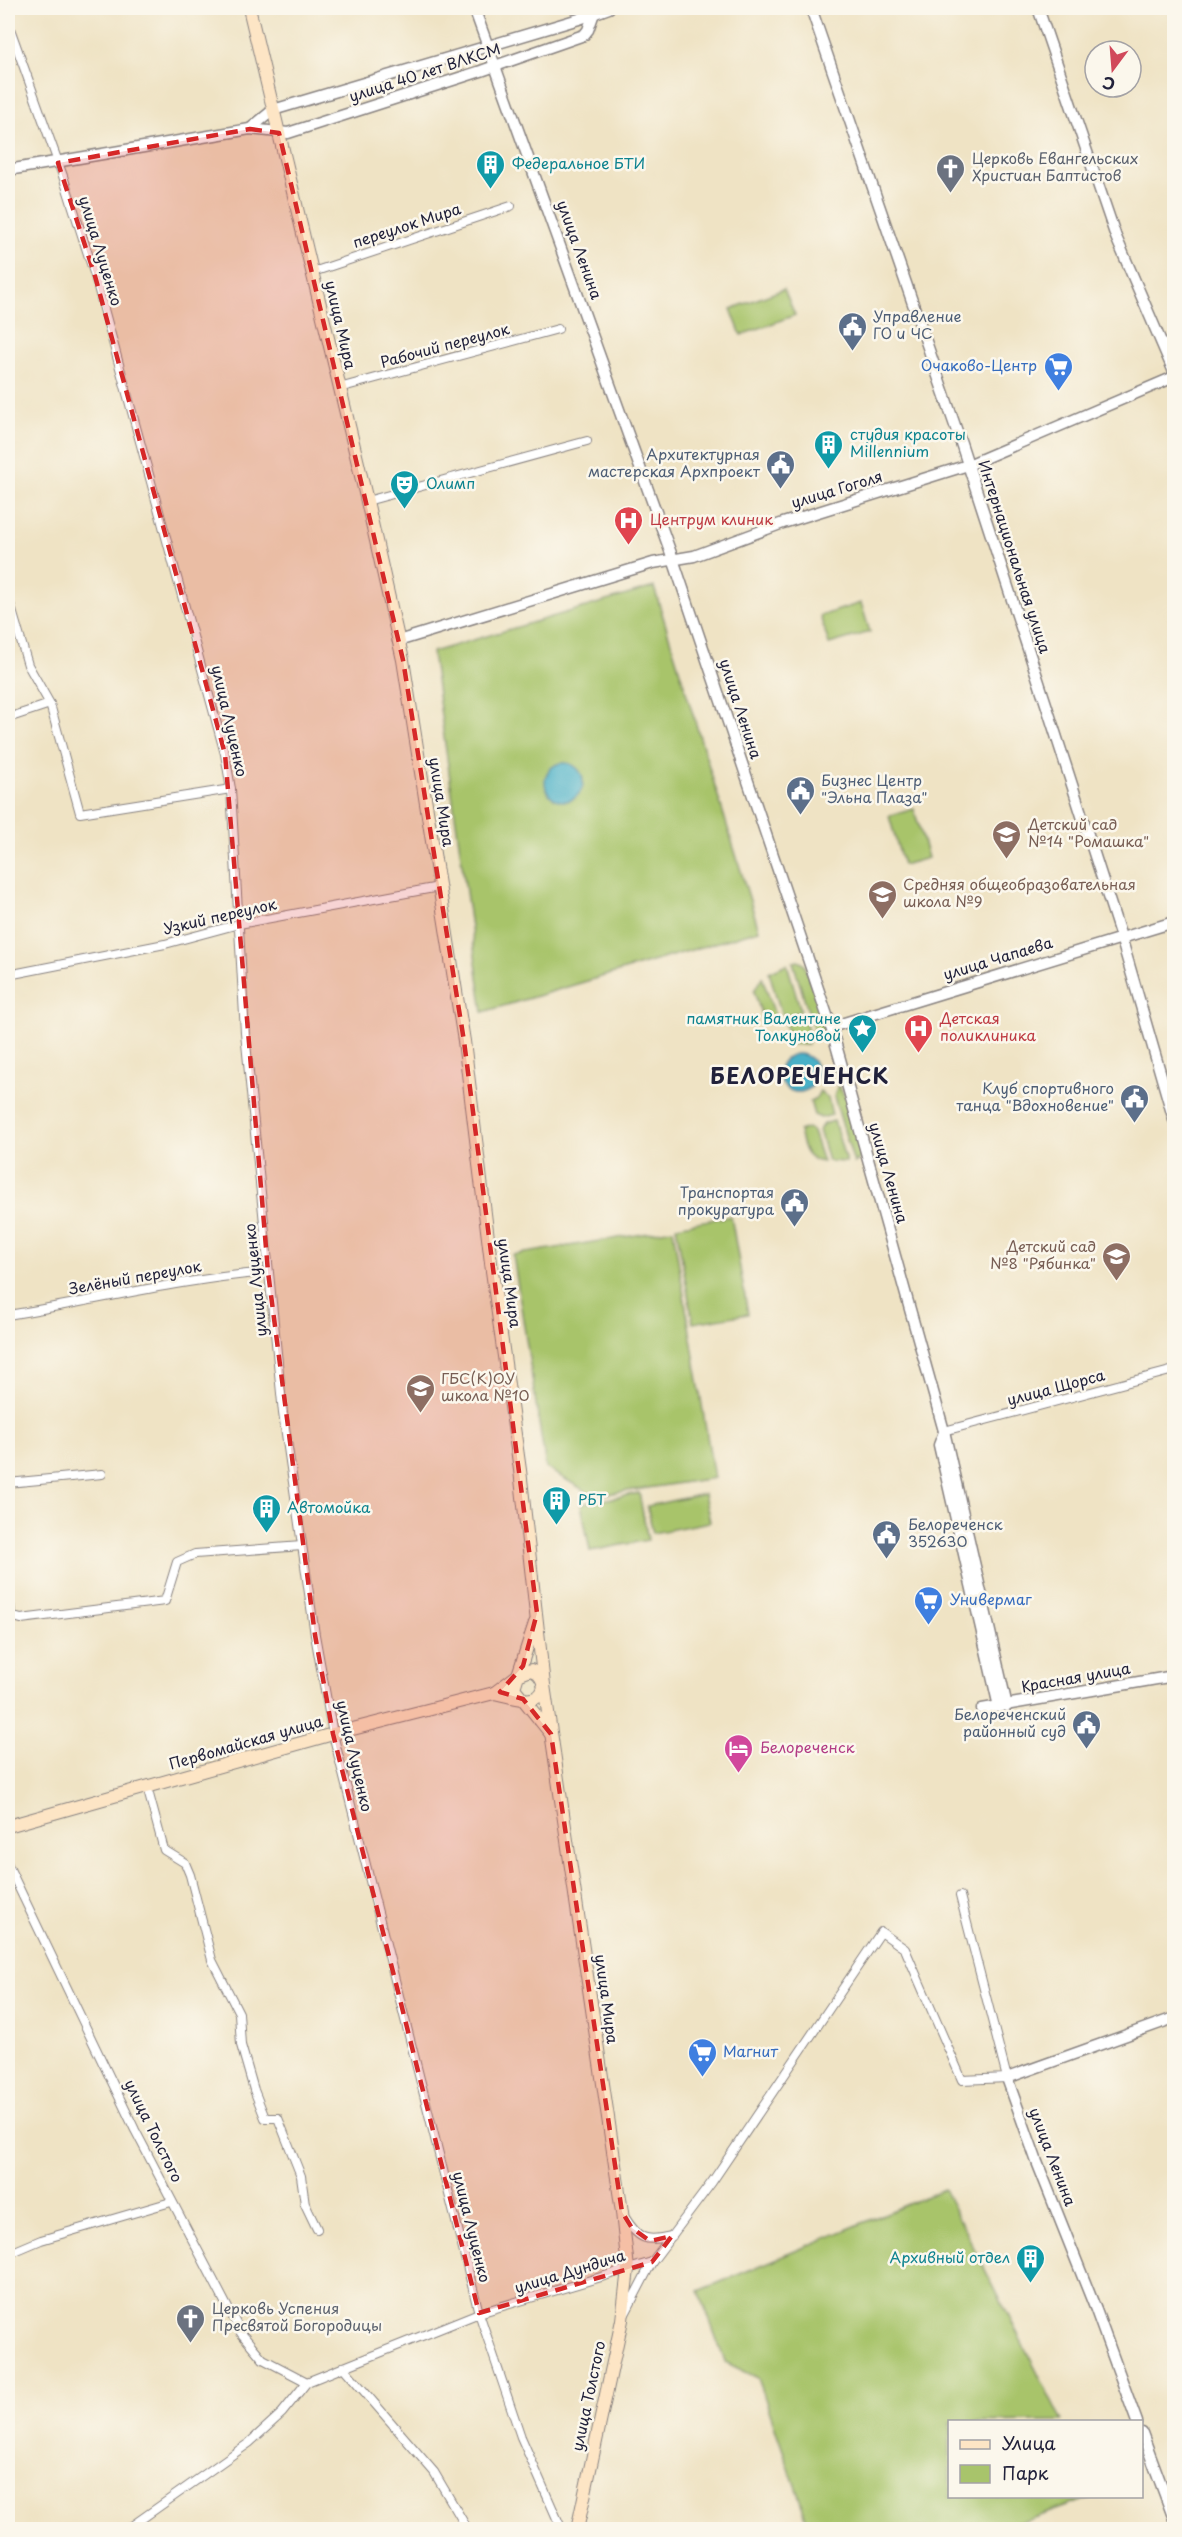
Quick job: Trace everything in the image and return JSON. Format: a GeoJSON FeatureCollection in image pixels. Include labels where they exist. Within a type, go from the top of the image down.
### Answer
{"type":"FeatureCollection","features":[{"type":"Feature","properties":{"kind":"main road","name":"улица Мира"},"geometry":{"type":"LineString","coordinates":[[249,8],[398,640],[464,1041],[537,1613],[544,1685],[622,2212],[628,2269]]}},
{"type":"Feature","properties":{"kind":"main road","name":"улица Мира"},"geometry":{"type":"LineString","coordinates":[[518,1675],[537,1613]]}},
{"type":"Feature","properties":{"kind":"main road"},"geometry":{"type":"LineString","coordinates":[[523,1699],[535,1699],[543,1691],[544,1685],[537,1673],[531,1670],[518,1675],[514,1688],[551,1734]]}},
{"type":"Feature","properties":{"kind":"main road","name":"Первомайская улица"},"geometry":{"type":"LineString","coordinates":[[8,1826],[333,1734],[494,1693],[518,1675]]}},
{"type":"Feature","properties":{"kind":"main road","name":"Первомайская улица"},"geometry":{"type":"LineString","coordinates":[[494,1693],[523,1699]]}},
{"type":"Feature","properties":{"kind":"main road","name":"улица Толстого"},"geometry":{"type":"LineString","coordinates":[[577,2529],[622,2320],[628,2269]]}},
{"type":"Feature","properties":{"kind":"street","name":"улица Ленина"},"geometry":{"type":"LineString","coordinates":[[474,8],[673,559],[831,1027],[944,1431],[1003,1707]]}},
{"type":"Feature","properties":{"kind":"street","name":"улица 40 лет ВЛКСМ"},"geometry":{"type":"LineString","coordinates":[[250,129],[273,110],[609,8]]}},
{"type":"Feature","properties":{"kind":"street","name":"Интернациональная улица"},"geometry":{"type":"LineString","coordinates":[[811,8],[968,465],[1121,937],[1174,1120]]}},
{"type":"Feature","properties":{"kind":"street"},"geometry":{"type":"LineString","coordinates":[[1038,8],[1116,237],[1174,372]]}},
{"type":"Feature","properties":{"kind":"street","name":"улица 40 лет ВЛКСМ"},"geometry":{"type":"LineString","coordinates":[[8,170],[250,129],[288,133],[584,35],[594,13]]}},
{"type":"Feature","properties":{"kind":"street","name":"улица Луценко"},"geometry":{"type":"LineString","coordinates":[[8,23],[95,276],[225,754],[231,789],[245,1033],[283,1413],[315,1635],[333,1734],[479,2313],[521,2437],[562,2529]]}},
{"type":"Feature","properties":{"kind":"street","name":"переулок Мира"},"geometry":{"type":"LineString","coordinates":[[312,272],[510,206]]}},
{"type":"Feature","properties":{"kind":"street","name":"Рабочий переулок"},"geometry":{"type":"LineString","coordinates":[[339,388],[558,329]]}},
{"type":"Feature","properties":{"kind":"street","name":"улица Гоголя"},"geometry":{"type":"LineString","coordinates":[[398,640],[673,559],[694,556],[783,523],[968,465],[1174,377]]}},
{"type":"Feature","properties":{"kind":"street"},"geometry":{"type":"LineString","coordinates":[[367,501],[586,441]]}},
{"type":"Feature","properties":{"kind":"street"},"geometry":{"type":"LineString","coordinates":[[8,597],[28,665],[50,704],[80,813],[231,789]]}},
{"type":"Feature","properties":{"kind":"street"},"geometry":{"type":"LineString","coordinates":[[8,718],[50,704]]}},
{"type":"Feature","properties":{"kind":"street","name":"Узкий переулок"},"geometry":{"type":"LineString","coordinates":[[8,975],[165,944],[239,924],[439,887]]}},
{"type":"Feature","properties":{"kind":"street","name":"улица Чапаева"},"geometry":{"type":"LineString","coordinates":[[831,1027],[1174,922]]}},
{"type":"Feature","properties":{"kind":"street","name":"Зелёный переулок"},"geometry":{"type":"LineString","coordinates":[[8,1315],[155,1286],[268,1272]]}},
{"type":"Feature","properties":{"kind":"street","name":"улица Щорса"},"geometry":{"type":"LineString","coordinates":[[944,1431],[1174,1370]]}},
{"type":"Feature","properties":{"kind":"street"},"geometry":{"type":"LineString","coordinates":[[8,1483],[102,1474]]}},
{"type":"Feature","properties":{"kind":"street"},"geometry":{"type":"LineString","coordinates":[[8,1579],[11,1616],[21,1619],[165,1601],[177,1562],[195,1554],[302,1546]]}},
{"type":"Feature","properties":{"kind":"street","name":"Красная улица"},"geometry":{"type":"LineString","coordinates":[[982,1709],[1174,1676]]}},
{"type":"Feature","properties":{"kind":"street"},"geometry":{"type":"LineString","coordinates":[[147,1787],[164,1850],[185,1863],[212,1959],[239,2013],[241,2045],[254,2090],[265,2118],[278,2118],[301,2176],[305,2204],[317,2229]]}},
{"type":"Feature","properties":{"kind":"street","name":"улица Толстого"},"geometry":{"type":"LineString","coordinates":[[8,1865],[171,2202],[241,2333],[263,2359],[307,2382]]}},
{"type":"Feature","properties":{"kind":"street","name":"улица Ленина"},"geometry":{"type":"LineString","coordinates":[[960,1896],[1007,2078],[1137,2420]]}},
{"type":"Feature","properties":{"kind":"street"},"geometry":{"type":"LineString","coordinates":[[622,2320],[652,2262],[712,2182],[881,1932],[905,1949],[962,2080],[1007,2078],[1174,2018]]}},
{"type":"Feature","properties":{"kind":"street"},"geometry":{"type":"LineString","coordinates":[[8,2254],[41,2240],[171,2202]]}},
{"type":"Feature","properties":{"kind":"street"},"geometry":{"type":"LineString","coordinates":[[622,2212],[632,2228],[640,2236],[650,2241],[672,2236]]}},
{"type":"Feature","properties":{"kind":"street","name":"улица Дундича"},"geometry":{"type":"LineString","coordinates":[[126,2529],[249,2443],[282,2413],[307,2382],[479,2313],[652,2262]]}},
{"type":"Feature","properties":{"kind":"street"},"geometry":{"type":"LineString","coordinates":[[343,2367],[434,2472],[468,2529]]}},
{"type":"Feature","properties":{"kind":"street"},"geometry":{"type":"LineString","coordinates":[[1143,2436],[1174,2519]]}},
{"type":"Feature","properties":{"kind":"highlighted area"},"geometry":{"type":"Polygon","coordinates":[[[250,129],[279,133],[403,660],[464,1041],[537,1613],[523,1666],[500,1692],[523,1699],[551,1734],[622,2212],[632,2228],[650,2241],[672,2236],[652,2262],[479,2313],[333,1734],[315,1635],[268,1272],[225,754],[95,276],[58,163],[250,129]]]}},
{"type":"Feature","properties":{"kind":"green space"},"geometry":{"type":"Polygon","coordinates":[[[784,289],[795,315],[741,335],[731,309],[784,289]]]}},
{"type":"Feature","properties":{"kind":"green space"},"geometry":{"type":"Polygon","coordinates":[[[654,587],[759,930],[483,1012],[432,652],[654,587]]]}},
{"type":"Feature","properties":{"kind":"green space"},"geometry":{"type":"Polygon","coordinates":[[[861,603],[870,632],[829,644],[820,616],[861,603]]]}},
{"type":"Feature","properties":{"kind":"green space"},"geometry":{"type":"Polygon","coordinates":[[[914,809],[928,858],[903,865],[889,816],[914,809]]]}},
{"type":"Feature","properties":{"kind":"green space"},"geometry":{"type":"Polygon","coordinates":[[[798,961],[804,964],[822,1013],[824,1039],[816,1037],[793,962],[798,961]]]}},
{"type":"Feature","properties":{"kind":"green space"},"geometry":{"type":"Polygon","coordinates":[[[787,964],[801,1011],[786,1016],[781,1013],[769,972],[787,964]]]}},
{"type":"Feature","properties":{"kind":"green space"},"geometry":{"type":"Polygon","coordinates":[[[762,977],[775,1015],[773,1020],[764,1023],[754,991],[762,977]]]}},
{"type":"Feature","properties":{"kind":"green space"},"geometry":{"type":"Polygon","coordinates":[[[804,1017],[810,1038],[807,1045],[792,1044],[785,1025],[787,1021],[804,1017]]]}},
{"type":"Feature","properties":{"kind":"green space"},"geometry":{"type":"Polygon","coordinates":[[[838,1085],[848,1101],[862,1154],[854,1163],[834,1097],[838,1085]]]}},
{"type":"Feature","properties":{"kind":"green space"},"geometry":{"type":"Polygon","coordinates":[[[820,1091],[828,1098],[832,1115],[821,1118],[814,1115],[810,1101],[816,1098],[820,1091]]]}},
{"type":"Feature","properties":{"kind":"green space"},"geometry":{"type":"Polygon","coordinates":[[[834,1121],[846,1162],[828,1161],[819,1130],[823,1124],[834,1121]]]}},
{"type":"Feature","properties":{"kind":"green space"},"geometry":{"type":"Polygon","coordinates":[[[808,1128],[813,1132],[823,1162],[812,1159],[805,1152],[799,1131],[808,1128]]]}},
{"type":"Feature","properties":{"kind":"green space"},"geometry":{"type":"Polygon","coordinates":[[[731,1216],[748,1314],[693,1323],[676,1226],[731,1216]]]}},
{"type":"Feature","properties":{"kind":"green space"},"geometry":{"type":"Polygon","coordinates":[[[673,1229],[714,1478],[594,1496],[546,1468],[513,1255],[673,1229]]]}},
{"type":"Feature","properties":{"kind":"green space"},"geometry":{"type":"Polygon","coordinates":[[[639,1493],[648,1540],[590,1551],[581,1504],[639,1493]]]}},
{"type":"Feature","properties":{"kind":"green space"},"geometry":{"type":"Polygon","coordinates":[[[704,1494],[710,1522],[653,1533],[647,1506],[704,1494]]]}},
{"type":"Feature","properties":{"kind":"green space"},"geometry":{"type":"Polygon","coordinates":[[[944,2189],[1061,2420],[948,2420],[948,2498],[1090,2498],[1002,2529],[810,2529],[758,2378],[725,2362],[699,2291],[944,2189]]]}},
{"type":"Feature","properties":{"kind":"water"},"geometry":{"type":"Polygon","coordinates":[[[564,763],[577,769],[583,782],[577,795],[564,801],[551,795],[545,782],[551,769],[564,763]]]}},
{"type":"Feature","properties":{"kind":"water"},"geometry":{"type":"Polygon","coordinates":[[[798,1054],[811,1060],[817,1073],[811,1086],[798,1092],[785,1086],[779,1073],[785,1060],[798,1054]]]}},
{"type":"Feature","properties":{"kind":"place","name":"Федеральное БТИ"},"geometry":{"type":"Point","coordinates":[491,190]}},
{"type":"Feature","properties":{"kind":"place","name":"Церковь Евангельских Христиан Баптистов"},"geometry":{"type":"Point","coordinates":[951,194]}},
{"type":"Feature","properties":{"kind":"place","name":"Управление ГО и ЧС"},"geometry":{"type":"Point","coordinates":[852,352]}},
{"type":"Feature","properties":{"kind":"place","name":"Очаково-Центр"},"geometry":{"type":"Point","coordinates":[1058,392]}},
{"type":"Feature","properties":{"kind":"place","name":"студия красоты Millennium"},"geometry":{"type":"Point","coordinates":[829,470]}},
{"type":"Feature","properties":{"kind":"place","name":"Архитектурная мастерская Архпроект"},"geometry":{"type":"Point","coordinates":[781,490]}},
{"type":"Feature","properties":{"kind":"place","name":"Олимп"},"geometry":{"type":"Point","coordinates":[405,510]}},
{"type":"Feature","properties":{"kind":"place","name":"Центрум клиник"},"geometry":{"type":"Point","coordinates":[629,546]}},
{"type":"Feature","properties":{"kind":"place","name":"Бизнес Центр \"Эльна Плаза\""},"geometry":{"type":"Point","coordinates":[800,816]}},
{"type":"Feature","properties":{"kind":"place","name":"Детский сад №14 \"Ромашка\""},"geometry":{"type":"Point","coordinates":[1007,860]}},
{"type":"Feature","properties":{"kind":"place","name":"Средняя общеобразовательная школа №9"},"geometry":{"type":"Point","coordinates":[882,920]}},
{"type":"Feature","properties":{"kind":"place","name":"памятник Валентине Толкуновой"},"geometry":{"type":"Point","coordinates":[862,1054]}},
{"type":"Feature","properties":{"kind":"place","name":"Детская поликлиника"},"geometry":{"type":"Point","coordinates":[919,1054]}},
{"type":"Feature","properties":{"kind":"place","name":"Клуб спортивного танца \"Вдохновение\""},"geometry":{"type":"Point","coordinates":[1135,1124]}},
{"type":"Feature","properties":{"kind":"place","name":"Транспортая прокуратура"},"geometry":{"type":"Point","coordinates":[795,1228]}},
{"type":"Feature","properties":{"kind":"place","name":"Детский сад №8 \"Рябинка\""},"geometry":{"type":"Point","coordinates":[1117,1282]}},
{"type":"Feature","properties":{"kind":"place","name":"ГБС(К)ОУ школа №10"},"geometry":{"type":"Point","coordinates":[420,1414]}},
{"type":"Feature","properties":{"kind":"place","name":"РБТ"},"geometry":{"type":"Point","coordinates":[557,1526]}},
{"type":"Feature","properties":{"kind":"place","name":"Автомойка"},"geometry":{"type":"Point","coordinates":[266,1534]}},
{"type":"Feature","properties":{"kind":"place","name":"Белореченск 352630"},"geometry":{"type":"Point","coordinates":[887,1560]}},
{"type":"Feature","properties":{"kind":"place","name":"Универмаг"},"geometry":{"type":"Point","coordinates":[929,1626]}},
{"type":"Feature","properties":{"kind":"place","name":"Белореченский районный суд"},"geometry":{"type":"Point","coordinates":[1087,1750]}},
{"type":"Feature","properties":{"kind":"place","name":"Белореченск"},"geometry":{"type":"Point","coordinates":[739,1774]}},
{"type":"Feature","properties":{"kind":"place","name":"Магнит"},"geometry":{"type":"Point","coordinates":[702,2078]}},
{"type":"Feature","properties":{"kind":"place","name":"Архивный отдел"},"geometry":{"type":"Point","coordinates":[1031,2284]}},
{"type":"Feature","properties":{"kind":"place","name":"Церковь Успения Пресвятой Богородицы"},"geometry":{"type":"Point","coordinates":[191,2344]}},
{"type":"Feature","properties":{"kind":"district","name":"БЕЛОРЕЧЕНСК"},"geometry":{"type":"Point","coordinates":[800,1077]}}]}
